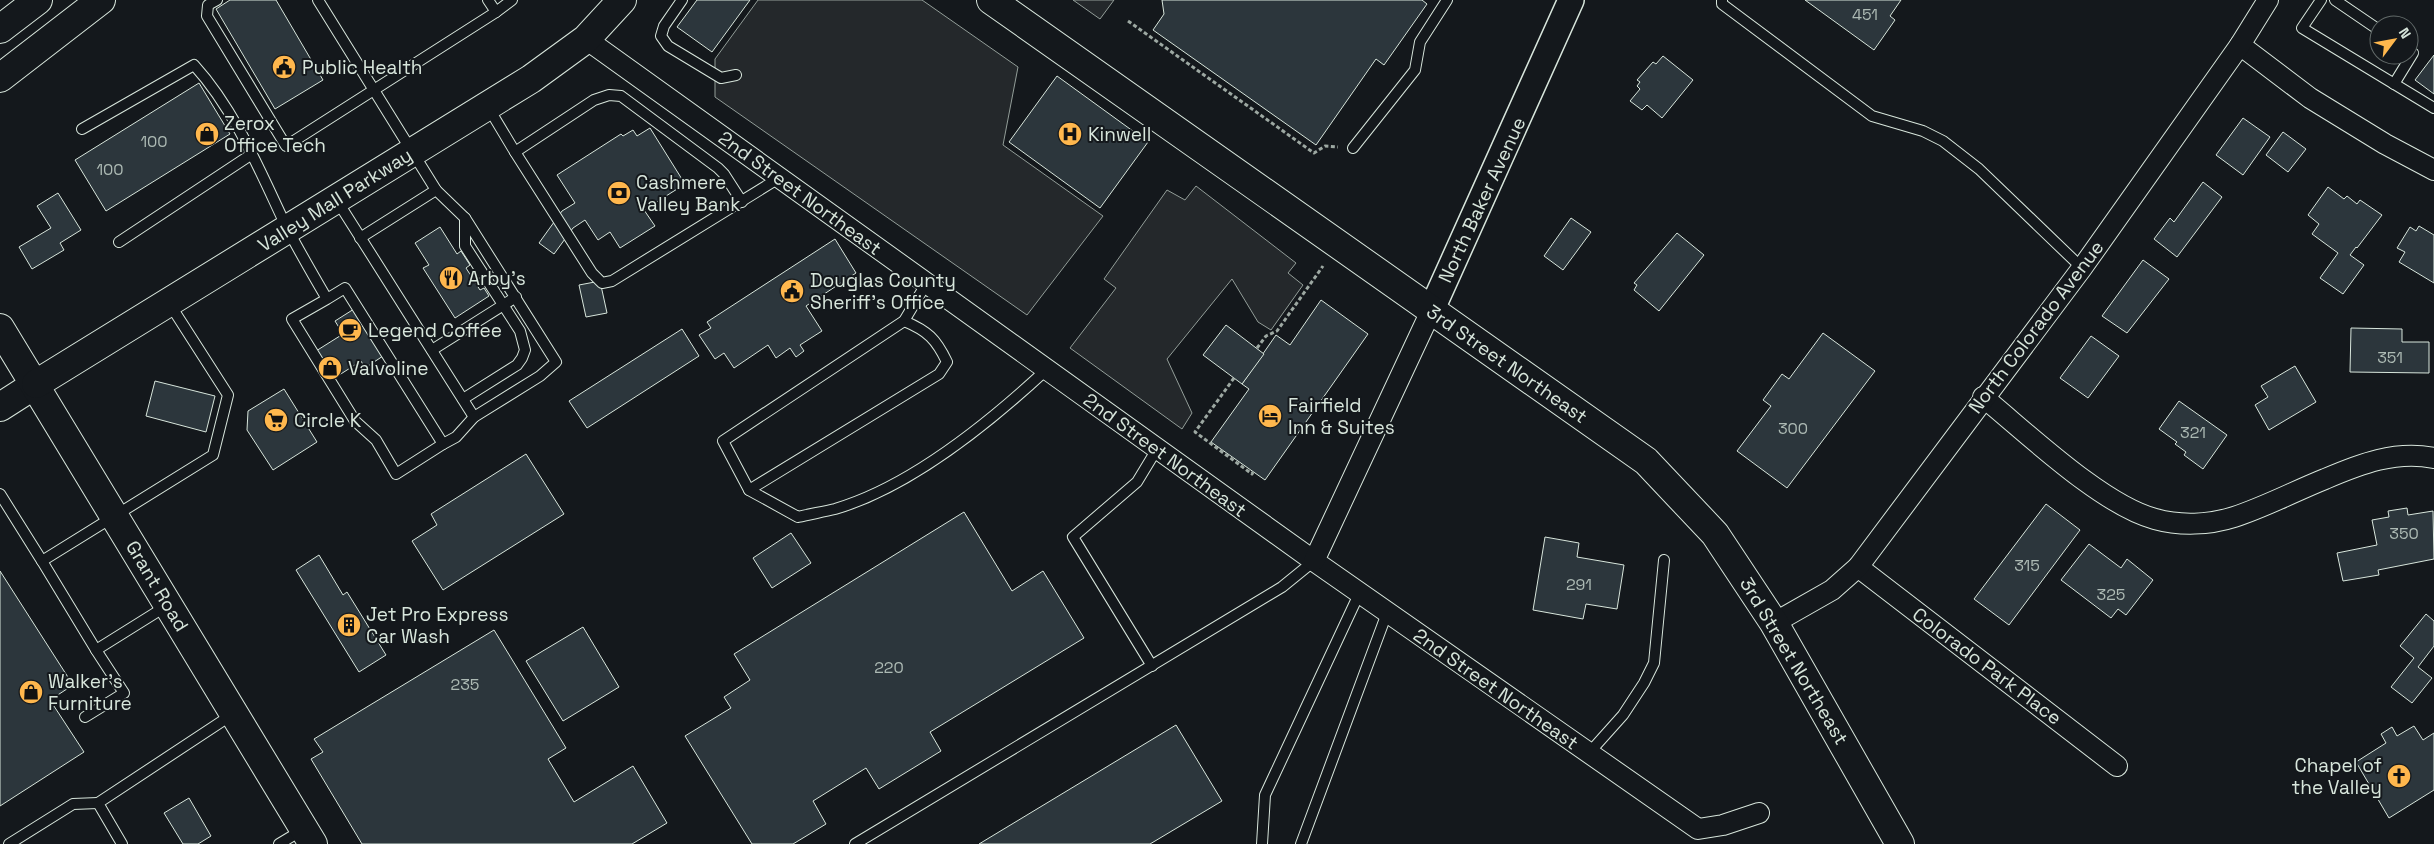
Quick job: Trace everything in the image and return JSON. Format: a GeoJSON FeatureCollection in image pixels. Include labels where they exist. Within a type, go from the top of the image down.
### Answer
{"type":"FeatureCollection","features":[{"type":"Feature","properties":{"kind":"main road"},"geometry":{"type":"LineString","coordinates":[[0,29],[38,0]]}},
{"type":"Feature","properties":{"kind":"main road"},"geometry":{"type":"LineString","coordinates":[[0,78],[101,0]]}},
{"type":"Feature","properties":{"kind":"main road","name":"Valley Mall Parkway"},"geometry":{"type":"LineString","coordinates":[[0,406],[531,79],[586,39],[622,0]]}},
{"type":"Feature","properties":{"kind":"main road","name":"3rd Street Northeast"},"geometry":{"type":"LineString","coordinates":[[991,0],[1646,461],[1715,534],[1774,623],[1900,844]]}},
{"type":"Feature","properties":{"kind":"main road","name":"Grant Road"},"geometry":{"type":"LineString","coordinates":[[0,328],[36,384],[309,836]]}},
{"type":"Feature","properties":{"kind":"street","name":"North Baker Avenue"},"geometry":{"type":"LineString","coordinates":[[1314,562],[1431,311],[1571,0]]}},
{"type":"Feature","properties":{"kind":"street","name":"North Colorado Avenue"},"geometry":{"type":"LineString","coordinates":[[1774,623],[1832,590],[1858,567],[1983,397],[2082,268],[2240,45],[2268,0]]}},
{"type":"Feature","properties":{"kind":"street","name":"2nd Street Northeast"},"geometry":{"type":"LineString","coordinates":[[586,39],[1359,594],[1698,829],[1723,825],[1759,814]]}},
{"type":"Feature","properties":{"kind":"street"},"geometry":{"type":"LineString","coordinates":[[2240,45],[2310,98],[2385,144],[2434,170]]}},
{"type":"Feature","properties":{"kind":"street"},"geometry":{"type":"LineString","coordinates":[[1983,397],[2083,478],[2122,505],[2154,519],[2176,524],[2208,522],[2234,517],[2354,466],[2414,454],[2434,458]]}},
{"type":"Feature","properties":{"kind":"street","name":"Colorado Park Place"},"geometry":{"type":"LineString","coordinates":[[1858,567],[2117,766]]}},
{"type":"Feature","properties":{"kind":"lane"},"geometry":{"type":"LineString","coordinates":[[217,0],[208,5],[207,16],[286,146],[375,91],[512,0]]}},
{"type":"Feature","properties":{"kind":"lane"},"geometry":{"type":"LineString","coordinates":[[318,0],[436,190],[465,218],[556,362],[540,376],[474,417],[456,436],[396,474],[376,440],[355,421],[292,319],[345,288],[443,444]]}},
{"type":"Feature","properties":{"kind":"lane"},"geometry":{"type":"LineString","coordinates":[[488,0],[496,12]]}},
{"type":"Feature","properties":{"kind":"lane"},"geometry":{"type":"LineString","coordinates":[[682,0],[664,26],[661,36],[668,46],[721,78],[736,75]]}},
{"type":"Feature","properties":{"kind":"lane"},"geometry":{"type":"LineString","coordinates":[[1353,148],[1415,70],[1420,42],[1447,0]]}},
{"type":"Feature","properties":{"kind":"lane"},"geometry":{"type":"LineString","coordinates":[[1722,0],[1722,4],[1872,116],[1923,131],[1943,141],[1979,169],[2082,268]]}},
{"type":"Feature","properties":{"kind":"lane"},"geometry":{"type":"LineString","coordinates":[[2321,0],[2302,28],[2434,108]]}},
{"type":"Feature","properties":{"kind":"lane"},"geometry":{"type":"LineString","coordinates":[[2335,0],[2369,23]]}},
{"type":"Feature","properties":{"kind":"lane"},"geometry":{"type":"LineString","coordinates":[[82,129],[194,65],[212,85],[252,154],[288,229],[327,299]]}},
{"type":"Feature","properties":{"kind":"lane"},"geometry":{"type":"LineString","coordinates":[[2394,84],[2406,65]]}},
{"type":"Feature","properties":{"kind":"lane"},"geometry":{"type":"LineString","coordinates":[[515,152],[594,100],[609,95],[621,96],[724,174],[742,202]]}},
{"type":"Feature","properties":{"kind":"lane"},"geometry":{"type":"LineString","coordinates":[[487,106],[592,273],[602,283],[612,281],[779,178]]}},
{"type":"Feature","properties":{"kind":"lane"},"geometry":{"type":"LineString","coordinates":[[119,242],[252,154]]}},
{"type":"Feature","properties":{"kind":"lane"},"geometry":{"type":"LineString","coordinates":[[360,238],[436,190]]}},
{"type":"Feature","properties":{"kind":"lane"},"geometry":{"type":"LineString","coordinates":[[336,199],[474,417]]}},
{"type":"Feature","properties":{"kind":"lane"},"geometry":{"type":"LineString","coordinates":[[463,399],[516,365],[522,358],[525,350],[520,331],[465,246],[465,218]]}},
{"type":"Feature","properties":{"kind":"lane"},"geometry":{"type":"LineString","coordinates":[[926,284],[904,321],[723,441],[749,490],[798,517],[835,509],[866,497],[914,473],[1011,403],[1046,370]]}},
{"type":"Feature","properties":{"kind":"lane"},"geometry":{"type":"LineString","coordinates":[[432,350],[516,297]]}},
{"type":"Feature","properties":{"kind":"lane"},"geometry":{"type":"LineString","coordinates":[[42,561],[213,455],[228,395],[169,302]]}},
{"type":"Feature","properties":{"kind":"lane"},"geometry":{"type":"LineString","coordinates":[[749,490],[939,374],[947,362],[939,346],[923,329],[904,321]]}},
{"type":"Feature","properties":{"kind":"lane"},"geometry":{"type":"LineString","coordinates":[[1152,666],[1073,536],[1138,482],[1157,449]]}},
{"type":"Feature","properties":{"kind":"lane"},"geometry":{"type":"LineString","coordinates":[[0,494],[124,693],[85,717]]}},
{"type":"Feature","properties":{"kind":"lane"},"geometry":{"type":"LineString","coordinates":[[1589,753],[1623,715],[1644,683],[1654,663],[1664,560]]}},
{"type":"Feature","properties":{"kind":"lane"},"geometry":{"type":"LineString","coordinates":[[855,844],[1282,587],[1314,562]]}},
{"type":"Feature","properties":{"kind":"lane"},"geometry":{"type":"LineString","coordinates":[[1262,844],[1265,794],[1359,594]]}},
{"type":"Feature","properties":{"kind":"lane"},"geometry":{"type":"LineString","coordinates":[[96,650],[168,604]]}},
{"type":"Feature","properties":{"kind":"lane"},"geometry":{"type":"LineString","coordinates":[[1301,844],[1387,613]]}},
{"type":"Feature","properties":{"kind":"lane"},"geometry":{"type":"LineString","coordinates":[[9,844],[72,804],[98,803],[234,713]]}},
{"type":"Feature","properties":{"kind":"lane"},"geometry":{"type":"LineString","coordinates":[[98,803],[122,844]]}},
{"type":"Feature","properties":{"kind":"lane"},"geometry":{"type":"LineString","coordinates":[[279,844],[309,836]]}},
{"type":"Feature","properties":{"kind":"path"},"geometry":{"type":"LineString","coordinates":[[1128,21],[1314,153],[1325,146],[1353,148]]}},
{"type":"Feature","properties":{"kind":"path"},"geometry":{"type":"LineString","coordinates":[[1257,348],[1266,336],[1277,331],[1323,266]]}},
{"type":"Feature","properties":{"kind":"path"},"geometry":{"type":"LineString","coordinates":[[1234,378],[1195,432],[1252,474],[1253,472]]}},
{"type":"Feature","properties":{"kind":"shaded area"},"geometry":{"type":"Polygon","coordinates":[[[758,0],[922,0],[1018,67],[1003,145],[1103,216],[1027,315],[715,97],[715,59],[758,0]]]}},
{"type":"Feature","properties":{"kind":"shaded area"},"geometry":{"type":"Polygon","coordinates":[[[1073,0],[1114,0],[1100,19],[1073,0]]]}},
{"type":"Feature","properties":{"kind":"shaded area"},"geometry":{"type":"Polygon","coordinates":[[[1196,186],[1296,263],[1288,273],[1303,285],[1271,330],[1258,322],[1232,279],[1167,359],[1192,413],[1182,429],[1070,348],[1116,288],[1104,279],[1167,190],[1185,200],[1196,186]]]}},
{"type":"Feature","properties":{"kind":"building"},"geometry":{"type":"Polygon","coordinates":[[[230,0],[276,0],[323,80],[275,109],[216,9],[230,0]]]}},
{"type":"Feature","properties":{"kind":"building"},"geometry":{"type":"Polygon","coordinates":[[[697,0],[750,0],[712,52],[677,27],[697,0]]]}},
{"type":"Feature","properties":{"kind":"building"},"geometry":{"type":"Polygon","coordinates":[[[1162,0],[1422,0],[1427,4],[1384,65],[1376,59],[1316,145],[1153,30],[1164,14],[1162,0]]]}},
{"type":"Feature","properties":{"kind":"building"},"geometry":{"type":"Polygon","coordinates":[[[1805,0],[1901,0],[1890,16],[1895,20],[1874,50],[1805,0]]]}},
{"type":"Feature","properties":{"kind":"building"},"geometry":{"type":"Polygon","coordinates":[[[2434,55],[2434,94],[2415,80],[2434,55]]]}},
{"type":"Feature","properties":{"kind":"building"},"geometry":{"type":"Polygon","coordinates":[[[1663,56],[1693,80],[1662,118],[1647,105],[1642,110],[1630,101],[1640,89],[1637,86],[1640,82],[1637,80],[1653,62],[1656,64],[1663,56]]]}},
{"type":"Feature","properties":{"kind":"building"},"geometry":{"type":"Polygon","coordinates":[[[1057,76],[1148,142],[1100,208],[1009,142],[1057,76]]]}},
{"type":"Feature","properties":{"kind":"building"},"geometry":{"type":"Polygon","coordinates":[[[199,83],[230,134],[106,211],[75,160],[199,83]]]}},
{"type":"Feature","properties":{"kind":"building"},"geometry":{"type":"Polygon","coordinates":[[[2243,118],[2270,137],[2243,175],[2216,155],[2243,118]]]}},
{"type":"Feature","properties":{"kind":"building","name":"Cashmere Valley Bank"},"geometry":{"type":"Polygon","coordinates":[[[650,128],[685,184],[644,210],[655,226],[620,248],[610,232],[598,240],[585,220],[573,228],[554,254],[539,243],[562,211],[575,203],[557,175],[621,134],[623,136],[633,130],[637,136],[650,128]]]}},
{"type":"Feature","properties":{"kind":"building"},"geometry":{"type":"Polygon","coordinates":[[[2283,132],[2306,149],[2288,172],[2266,155],[2283,132]]]}},
{"type":"Feature","properties":{"kind":"building"},"geometry":{"type":"Polygon","coordinates":[[[2203,182],[2222,197],[2177,257],[2154,239],[2170,218],[2174,222],[2203,182]]]}},
{"type":"Feature","properties":{"kind":"building"},"geometry":{"type":"Polygon","coordinates":[[[2328,187],[2344,199],[2347,196],[2357,204],[2360,200],[2382,215],[2350,255],[2364,265],[2343,294],[2320,278],[2338,253],[2312,234],[2319,224],[2308,215],[2328,187]]]}},
{"type":"Feature","properties":{"kind":"building"},"geometry":{"type":"Polygon","coordinates":[[[58,193],[81,230],[60,243],[64,250],[32,269],[19,247],[51,228],[37,206],[58,193]]]}},
{"type":"Feature","properties":{"kind":"building"},"geometry":{"type":"Polygon","coordinates":[[[1571,218],[1591,232],[1563,270],[1544,256],[1571,218]]]}},
{"type":"Feature","properties":{"kind":"building"},"geometry":{"type":"Polygon","coordinates":[[[2419,226],[2434,235],[2434,283],[2399,262],[2405,252],[2397,248],[2410,227],[2416,231],[2419,226]]]}},
{"type":"Feature","properties":{"kind":"building","name":"Arby's"},"geometry":{"type":"Polygon","coordinates":[[[440,227],[457,254],[461,251],[470,265],[466,268],[480,290],[484,288],[489,296],[455,318],[423,268],[429,265],[415,243],[440,227]]]}},
{"type":"Feature","properties":{"kind":"building"},"geometry":{"type":"Polygon","coordinates":[[[1677,233],[1704,255],[1659,311],[1634,290],[1637,285],[1634,283],[1677,233]]]}},
{"type":"Feature","properties":{"kind":"building"},"geometry":{"type":"Polygon","coordinates":[[[835,239],[856,273],[806,306],[822,331],[800,345],[804,351],[796,357],[790,348],[776,358],[768,345],[734,368],[724,353],[715,359],[699,335],[711,328],[707,322],[835,239]]]}},
{"type":"Feature","properties":{"kind":"building"},"geometry":{"type":"Polygon","coordinates":[[[2143,260],[2169,279],[2127,333],[2102,316],[2143,260]]]}},
{"type":"Feature","properties":{"kind":"building"},"geometry":{"type":"Polygon","coordinates":[[[600,281],[607,313],[586,317],[579,285],[600,281]]]}},
{"type":"Feature","properties":{"kind":"building","name":"Fairfield Inn & Suites"},"geometry":{"type":"Polygon","coordinates":[[[1321,300],[1368,334],[1265,480],[1211,442],[1249,389],[1242,384],[1276,335],[1290,345],[1321,300]]]}},
{"type":"Feature","properties":{"kind":"building"},"geometry":{"type":"Polygon","coordinates":[[[354,309],[383,356],[365,368],[361,361],[333,379],[316,351],[343,334],[335,321],[354,309]]]}},
{"type":"Feature","properties":{"kind":"building"},"geometry":{"type":"Polygon","coordinates":[[[1226,325],[1264,354],[1242,384],[1203,355],[1226,325]]]}},
{"type":"Feature","properties":{"kind":"building"},"geometry":{"type":"Polygon","coordinates":[[[2351,328],[2402,329],[2402,342],[2429,342],[2429,373],[2350,372],[2351,328]]]}},
{"type":"Feature","properties":{"kind":"building"},"geometry":{"type":"Polygon","coordinates":[[[682,329],[699,356],[587,428],[569,401],[682,329]]]}},
{"type":"Feature","properties":{"kind":"building"},"geometry":{"type":"Polygon","coordinates":[[[1823,333],[1875,371],[1787,488],[1737,451],[1771,406],[1763,400],[1782,374],[1789,379],[1823,333]]]}},
{"type":"Feature","properties":{"kind":"building"},"geometry":{"type":"Polygon","coordinates":[[[2091,336],[2119,356],[2088,398],[2060,378],[2091,336]]]}},
{"type":"Feature","properties":{"kind":"building"},"geometry":{"type":"Polygon","coordinates":[[[2295,366],[2316,402],[2269,430],[2255,405],[2268,397],[2261,386],[2295,366]]]}},
{"type":"Feature","properties":{"kind":"building"},"geometry":{"type":"Polygon","coordinates":[[[155,381],[215,396],[206,432],[146,416],[155,381]]]}},
{"type":"Feature","properties":{"kind":"building","name":"Circle K"},"geometry":{"type":"Polygon","coordinates":[[[284,389],[317,442],[273,470],[247,430],[248,411],[284,389]]]}},
{"type":"Feature","properties":{"kind":"building"},"geometry":{"type":"Polygon","coordinates":[[[2179,401],[2227,435],[2203,469],[2184,455],[2186,452],[2175,444],[2177,442],[2159,429],[2179,401]]]}},
{"type":"Feature","properties":{"kind":"building"},"geometry":{"type":"Polygon","coordinates":[[[526,454],[564,514],[443,590],[412,541],[437,525],[431,514],[526,454]]]}},
{"type":"Feature","properties":{"kind":"building"},"geometry":{"type":"Polygon","coordinates":[[[2046,504],[2080,530],[2009,625],[1974,599],[2046,504]]]}},
{"type":"Feature","properties":{"kind":"building"},"geometry":{"type":"Polygon","coordinates":[[[2407,508],[2408,515],[2433,511],[2434,559],[2378,570],[2379,575],[2343,581],[2337,553],[2377,545],[2372,520],[2389,517],[2388,511],[2407,508]]]}},
{"type":"Feature","properties":{"kind":"building"},"geometry":{"type":"Polygon","coordinates":[[[964,512],[1012,591],[1043,571],[1084,638],[930,732],[941,751],[879,789],[866,768],[813,801],[826,824],[793,844],[752,844],[685,736],[731,708],[724,697],[750,680],[734,654],[964,512]]]}},
{"type":"Feature","properties":{"kind":"building"},"geometry":{"type":"Polygon","coordinates":[[[791,533],[811,563],[772,588],[753,558],[791,533]]]}},
{"type":"Feature","properties":{"kind":"building"},"geometry":{"type":"Polygon","coordinates":[[[1545,537],[1579,543],[1577,557],[1624,565],[1617,609],[1586,604],[1583,619],[1533,610],[1545,537]]]}},
{"type":"Feature","properties":{"kind":"building"},"geometry":{"type":"Polygon","coordinates":[[[2089,544],[2121,568],[2127,559],[2153,580],[2126,615],[2118,609],[2111,618],[2061,580],[2089,544]]]}},
{"type":"Feature","properties":{"kind":"building","name":"Jet Pro Express Car Wash"},"geometry":{"type":"Polygon","coordinates":[[[319,555],[343,595],[347,592],[386,655],[359,672],[296,570],[319,555]]]}},
{"type":"Feature","properties":{"kind":"building","name":"Walker's Furniture"},"geometry":{"type":"Polygon","coordinates":[[[0,571],[73,685],[50,700],[84,752],[0,806],[0,571]]]}},
{"type":"Feature","properties":{"kind":"building"},"geometry":{"type":"Polygon","coordinates":[[[2426,614],[2434,621],[2434,646],[2418,667],[2432,678],[2412,703],[2391,687],[2414,658],[2400,646],[2426,614]]]}},
{"type":"Feature","properties":{"kind":"building"},"geometry":{"type":"Polygon","coordinates":[[[583,627],[619,687],[563,721],[526,661],[583,627]]]}},
{"type":"Feature","properties":{"kind":"building"},"geometry":{"type":"Polygon","coordinates":[[[494,630],[566,748],[548,759],[574,802],[633,766],[667,823],[632,844],[362,844],[311,759],[323,752],[314,739],[494,630]]]}},
{"type":"Feature","properties":{"kind":"building"},"geometry":{"type":"Polygon","coordinates":[[[1176,725],[1222,801],[1150,844],[979,844],[1176,725]]]}},
{"type":"Feature","properties":{"kind":"building","name":"Chapel of the Valley"},"geometry":{"type":"Polygon","coordinates":[[[2414,726],[2423,740],[2434,733],[2434,790],[2389,818],[2356,762],[2386,743],[2381,734],[2392,727],[2397,736],[2414,726]]]}},
{"type":"Feature","properties":{"kind":"building"},"geometry":{"type":"Polygon","coordinates":[[[189,798],[211,836],[198,844],[183,844],[164,813],[189,798]]]}},
{"type":"Feature","properties":{"kind":"place","name":"Public Health"},"geometry":{"type":"Point","coordinates":[284,67]}},
{"type":"Feature","properties":{"kind":"place","name":"Zerox Office Tech"},"geometry":{"type":"Point","coordinates":[207,134]}},
{"type":"Feature","properties":{"kind":"place","name":"Kinwell"},"geometry":{"type":"Point","coordinates":[1070,134]}},
{"type":"Feature","properties":{"kind":"place","name":"Cashmere Valley Bank"},"geometry":{"type":"Point","coordinates":[619,193]}},
{"type":"Feature","properties":{"kind":"place","name":"Arby's"},"geometry":{"type":"Point","coordinates":[451,278]}},
{"type":"Feature","properties":{"kind":"place","name":"Douglas County Sheriff's Office"},"geometry":{"type":"Point","coordinates":[792,291]}},
{"type":"Feature","properties":{"kind":"place","name":"Legend Coffee"},"geometry":{"type":"Point","coordinates":[350,330]}},
{"type":"Feature","properties":{"kind":"place","name":"Valvoline"},"geometry":{"type":"Point","coordinates":[330,368]}},
{"type":"Feature","properties":{"kind":"place","name":"Fairfield Inn & Suites"},"geometry":{"type":"Point","coordinates":[1270,416]}},
{"type":"Feature","properties":{"kind":"place","name":"Circle K"},"geometry":{"type":"Point","coordinates":[276,420]}},
{"type":"Feature","properties":{"kind":"place","name":"Jet Pro Express Car Wash"},"geometry":{"type":"Point","coordinates":[349,625]}},
{"type":"Feature","properties":{"kind":"place","name":"Walker's Furniture"},"geometry":{"type":"Point","coordinates":[31,692]}},
{"type":"Feature","properties":{"kind":"place","name":"Chapel of the Valley"},"geometry":{"type":"Point","coordinates":[2399,776]}}]}
